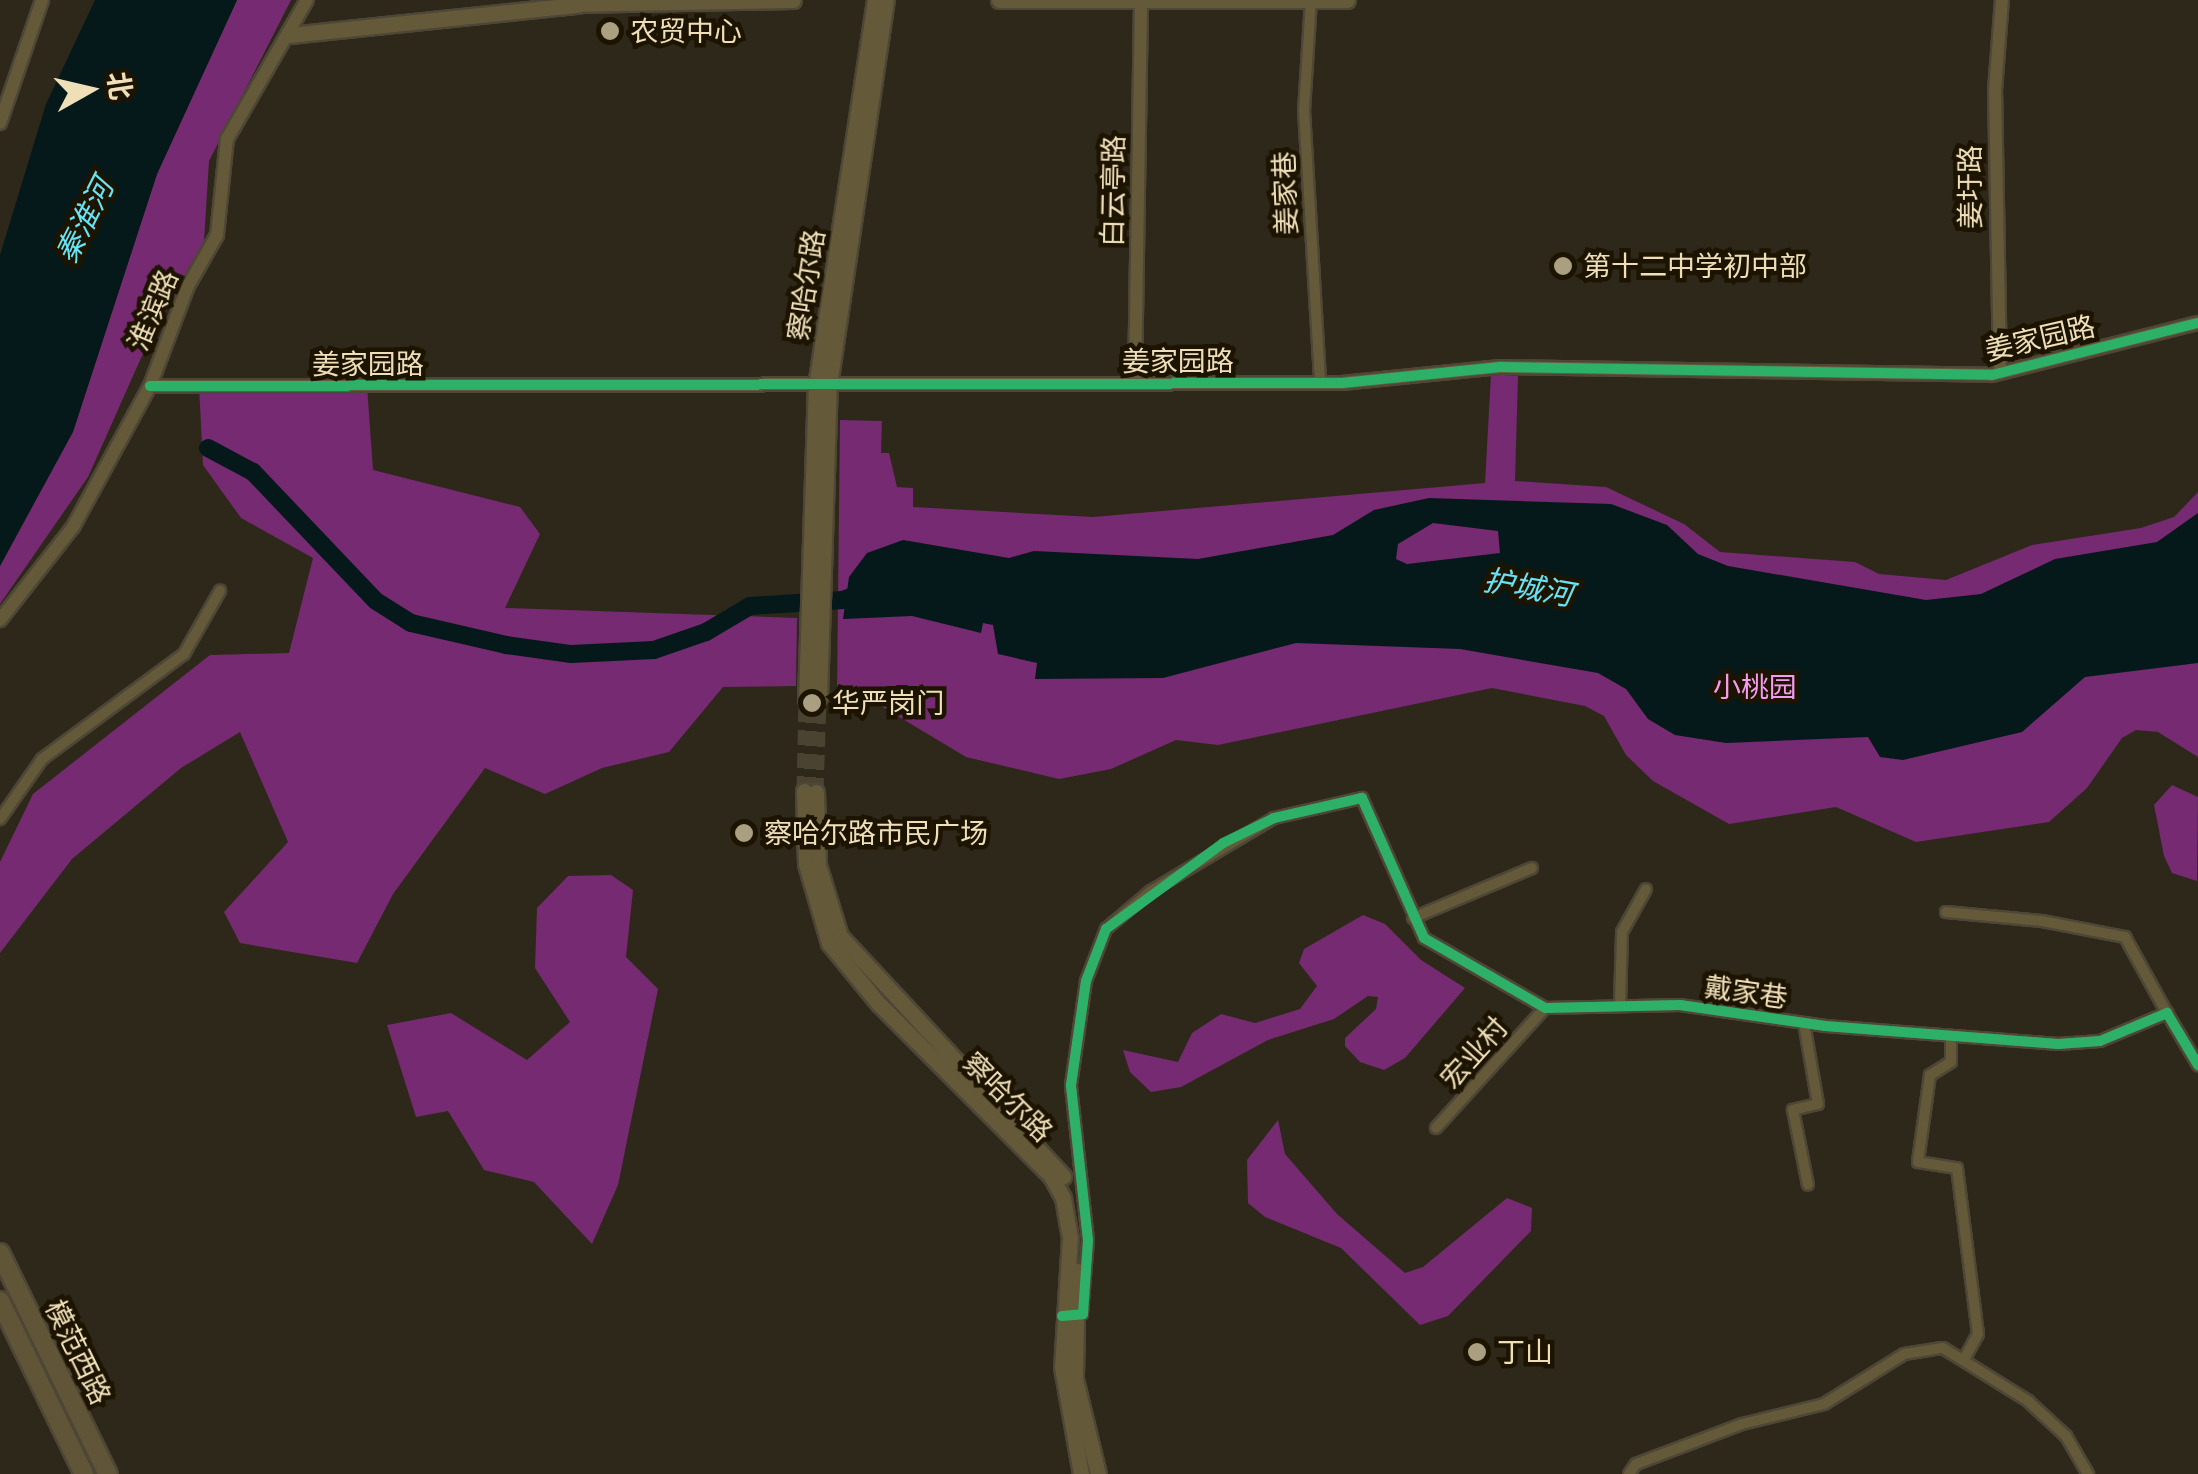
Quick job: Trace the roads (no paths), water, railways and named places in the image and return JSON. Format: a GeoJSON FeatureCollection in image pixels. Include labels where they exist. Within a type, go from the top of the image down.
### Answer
{"type":"FeatureCollection","features":[{"type":"Feature","properties":{"kind":"main road"},"geometry":{"type":"LineString","coordinates":[[547,0],[577,5]]}},
{"type":"Feature","properties":{"kind":"main road"},"geometry":{"type":"LineString","coordinates":[[290,35],[577,5],[793,0]]}},
{"type":"Feature","properties":{"kind":"main road","name":"察哈尔路"},"geometry":{"type":"LineString","coordinates":[[813,698],[822,385],[875,0]]}},
{"type":"Feature","properties":{"kind":"main road","name":"察哈尔路"},"geometry":{"type":"LineString","coordinates":[[822,385],[886,0]]}},
{"type":"Feature","properties":{"kind":"main road"},"geometry":{"type":"LineString","coordinates":[[999,0],[1346,0]]}},
{"type":"Feature","properties":{"kind":"main road","name":"察哈尔路"},"geometry":{"type":"LineString","coordinates":[[810,792],[818,865],[840,936],[1066,1182],[1080,1236],[1067,1315],[1064,1399],[1081,1474]]}},
{"type":"Feature","properties":{"kind":"main road","name":"模范西路"},"geometry":{"type":"LineString","coordinates":[[0,1252],[108,1474]]}},
{"type":"Feature","properties":{"kind":"main road","name":"模范西路"},"geometry":{"type":"LineString","coordinates":[[0,1300],[84,1474]]}},
{"type":"Feature","properties":{"kind":"main road","name":"察哈尔路"},"geometry":{"type":"LineString","coordinates":[[1067,1315],[1075,1379],[1098,1474]]}},
{"type":"Feature","properties":{"kind":"street"},"geometry":{"type":"LineString","coordinates":[[0,123],[42,0]]}},
{"type":"Feature","properties":{"kind":"street","name":"淮滨路"},"geometry":{"type":"LineString","coordinates":[[0,620],[73,527],[150,386],[188,286],[217,235],[227,140],[307,0]]}},
{"type":"Feature","properties":{"kind":"street","name":"姜家巷"},"geometry":{"type":"LineString","coordinates":[[1310,0],[1304,110],[1320,383]]}},
{"type":"Feature","properties":{"kind":"street","name":"姜圩路"},"geometry":{"type":"LineString","coordinates":[[2000,373],[1995,90],[2002,0]]}},
{"type":"Feature","properties":{"kind":"street","name":"白云亭路"},"geometry":{"type":"LineString","coordinates":[[1135,384],[1141,1]]}},
{"type":"Feature","properties":{"kind":"street","name":"姜家园路"},"geometry":{"type":"LineString","coordinates":[[150,386],[1320,383],[1500,367],[2000,373],[2198,323]]}},
{"type":"Feature","properties":{"kind":"street"},"geometry":{"type":"LineString","coordinates":[[0,819],[42,759],[184,654],[220,591]]}},
{"type":"Feature","properties":{"kind":"street"},"geometry":{"type":"LineString","coordinates":[[1067,1315],[1083,1314],[1088,1240],[1071,1085],[1086,981],[1106,929],[1224,843],[1274,818],[1362,798],[1424,938],[1545,1008]]}},
{"type":"Feature","properties":{"kind":"street"},"geometry":{"type":"LineString","coordinates":[[1413,918],[1532,868]]}},
{"type":"Feature","properties":{"kind":"street"},"geometry":{"type":"LineString","coordinates":[[1620,1005],[1622,932],[1646,889]]}},
{"type":"Feature","properties":{"kind":"street"},"geometry":{"type":"LineString","coordinates":[[1946,912],[2042,920],[2124,937],[2198,1065]]}},
{"type":"Feature","properties":{"kind":"street","name":"戴家巷"},"geometry":{"type":"LineString","coordinates":[[1545,1008],[1680,1005],[1804,1023],[2058,1044],[2100,1041],[2167,1012]]}},
{"type":"Feature","properties":{"kind":"street","name":"宏业村"},"geometry":{"type":"LineString","coordinates":[[1436,1128],[1545,1008]]}},
{"type":"Feature","properties":{"kind":"street"},"geometry":{"type":"LineString","coordinates":[[1804,1023],[1818,1104],[1793,1110],[1808,1184]]}},
{"type":"Feature","properties":{"kind":"street"},"geometry":{"type":"LineString","coordinates":[[1951,1036],[1951,1062],[1930,1075],[1918,1162],[1957,1168],[1978,1334],[1964,1359]]}},
{"type":"Feature","properties":{"kind":"street"},"geometry":{"type":"LineString","coordinates":[[1629,1474],[1636,1464],[1742,1424],[1824,1404],[1904,1354],[1943,1348],[1964,1359],[2066,1436],[2088,1474]]}},
{"type":"Feature","properties":{"kind":"water","name":"秦淮河"},"geometry":{"type":"Polygon","coordinates":[[[95,0],[237,0],[157,174],[73,432],[0,566],[0,255],[46,104],[95,0]]]}},
{"type":"Feature","properties":{"kind":"water","name":"护城河"},"geometry":{"type":"Polygon","coordinates":[[[1429,498],[1611,504],[1667,525],[1698,554],[1728,566],[1926,600],[1981,594],[2055,559],[2157,542],[2198,513],[2198,663],[2085,677],[2022,732],[1903,760],[1880,757],[1868,737],[1726,743],[1675,735],[1648,719],[1626,689],[1598,673],[1460,649],[1296,643],[1163,678],[1035,679],[1037,663],[998,654],[993,625],[983,623],[981,633],[912,616],[843,619],[849,577],[867,553],[903,540],[1009,558],[1034,551],[1198,559],[1333,535],[1374,510],[1429,498]],[[1433,523],[1398,544],[1396,559],[1407,564],[1500,553],[1498,531],[1433,523]]]}},
{"type":"Feature","properties":{"kind":"waterway"},"geometry":{"type":"LineString","coordinates":[[208,448],[253,472],[376,601],[411,623],[506,645],[571,654],[654,650],[706,632],[750,606],[843,600],[864,592]]}},
{"type":"Feature","properties":{"kind":"tunnel"},"geometry":{"type":"LineString","coordinates":[[816,792],[819,697]]}},
{"type":"Feature","properties":{"kind":"tunnel"},"geometry":{"type":"LineString","coordinates":[[804,791],[806,700]]}},
{"type":"Feature","properties":{"kind":"place","name":"农贸中心"},"geometry":{"type":"Point","coordinates":[610,31]}},
{"type":"Feature","properties":{"kind":"place","name":"第十二中学初中部"},"geometry":{"type":"Point","coordinates":[1563,266]}},
{"type":"Feature","properties":{"kind":"place","name":"华严岗门"},"geometry":{"type":"Point","coordinates":[812,703]}},
{"type":"Feature","properties":{"kind":"place","name":"察哈尔路市民广场"},"geometry":{"type":"Point","coordinates":[744,833]}},
{"type":"Feature","properties":{"kind":"place","name":"丁山"},"geometry":{"type":"Point","coordinates":[1477,1352]}},
{"type":"Feature","properties":{"kind":"park label","name":"小桃园"},"geometry":{"type":"Point","coordinates":[1755,687]}}]}
